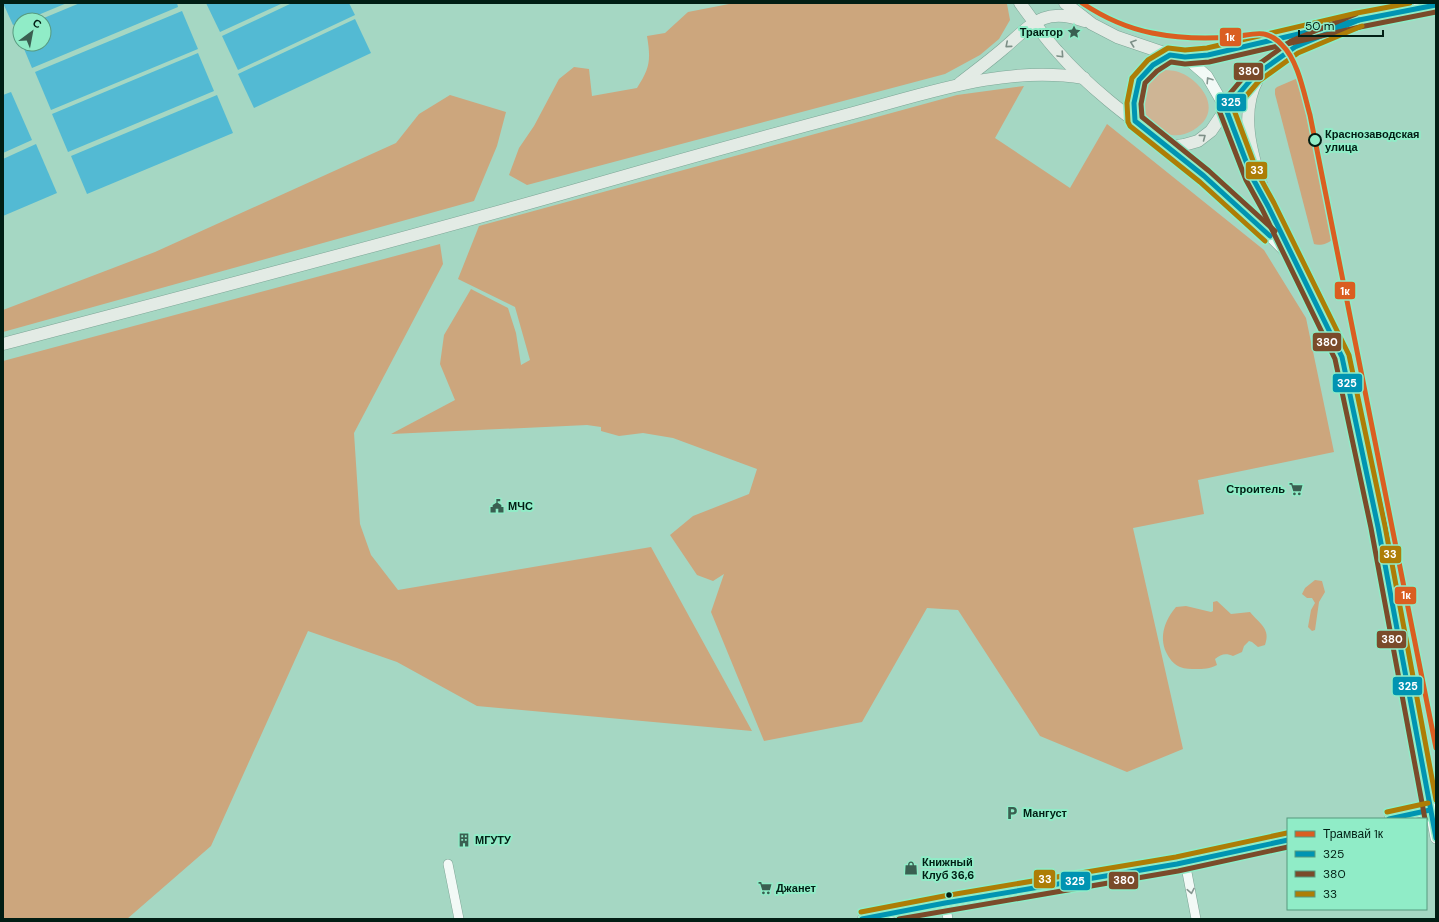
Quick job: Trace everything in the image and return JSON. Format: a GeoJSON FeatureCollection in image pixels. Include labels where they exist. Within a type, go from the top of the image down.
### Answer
{"type":"FeatureCollection","features":[{"type":"Feature","properties":{"kind":"main road"},"geometry":{"type":"LineString","coordinates":[[1020,3],[1058,52],[1084,78],[1168,147],[1198,141],[1211,131],[1226,109],[1254,76],[1295,47],[1359,20]]}},
{"type":"Feature","properties":{"kind":"main road"},"geometry":{"type":"LineString","coordinates":[[1065,3],[1092,24]]}},
{"type":"Feature","properties":{"kind":"main road"},"geometry":{"type":"LineString","coordinates":[[959,84],[1034,22],[1043,18],[1064,15],[1092,24],[1117,37],[1170,55],[1185,57],[1208,55],[1242,48],[1359,20],[1436,5]]}},
{"type":"Feature","properties":{"kind":"main road"},"geometry":{"type":"LineString","coordinates":[[1135,121],[1134,103],[1139,80],[1153,65],[1170,55]]}},
{"type":"Feature","properties":{"kind":"main road"},"geometry":{"type":"LineString","coordinates":[[1263,69],[1252,88],[1248,117],[1251,149],[1268,206]]}},
{"type":"Feature","properties":{"kind":"main road"},"geometry":{"type":"LineString","coordinates":[[3,344],[502,211],[750,140],[959,84],[1028,75],[1066,75],[1084,78]]}},
{"type":"Feature","properties":{"kind":"street"},"geometry":{"type":"LineString","coordinates":[[1185,57],[1207,76],[1226,109],[1252,177],[1268,206],[1342,357],[1378,527],[1436,838]]}},
{"type":"Feature","properties":{"kind":"street"},"geometry":{"type":"LineString","coordinates":[[1168,147],[1245,211],[1295,261]]}},
{"type":"Feature","properties":{"kind":"street"},"geometry":{"type":"LineString","coordinates":[[1393,818],[1430,810]]}},
{"type":"Feature","properties":{"kind":"street"},"geometry":{"type":"LineString","coordinates":[[862,919],[945,903],[1185,862],[1287,840]]}},
{"type":"Feature","properties":{"kind":"street"},"geometry":{"type":"LineString","coordinates":[[1185,862],[1196,919]]}},
{"type":"Feature","properties":{"kind":"street"},"geometry":{"type":"LineString","coordinates":[[448,864],[459,919]]}},
{"type":"Feature","properties":{"kind":"street"},"geometry":{"type":"LineString","coordinates":[[945,903],[948,919]]}},
{"type":"Feature","properties":{"kind":"shaded area"},"geometry":{"type":"Polygon","coordinates":[[[1005,3],[1007,4],[1010,20],[999,39],[980,55],[945,74],[527,185],[509,175],[519,148],[534,126],[559,79],[574,67],[589,69],[592,96],[637,88],[645,75],[648,64],[649,51],[647,36],[665,33],[688,12],[729,4],[1005,3]]]}},
{"type":"Feature","properties":{"kind":"shaded area"},"geometry":{"type":"Polygon","coordinates":[[[1160,70],[1176,71],[1187,76],[1199,85],[1207,98],[1209,105],[1206,118],[1194,130],[1177,135],[1166,133],[1154,123],[1142,108],[1139,101],[1141,88],[1151,76],[1160,70]]]}},
{"type":"Feature","properties":{"kind":"shaded area"},"geometry":{"type":"Polygon","coordinates":[[[1298,78],[1303,82],[1332,239],[1321,245],[1314,244],[1275,94],[1275,89],[1277,87],[1298,78]]]}},
{"type":"Feature","properties":{"kind":"shaded area"},"geometry":{"type":"Polygon","coordinates":[[[1024,86],[995,138],[1070,188],[1107,124],[1264,250],[1306,318],[1334,452],[1198,480],[1204,514],[1133,528],[1183,749],[1127,772],[1040,736],[958,610],[927,608],[862,722],[764,741],[711,612],[724,574],[713,581],[697,575],[670,535],[693,516],[749,494],[757,469],[673,438],[643,433],[619,436],[601,431],[601,427],[587,425],[391,434],[455,400],[440,364],[444,335],[471,289],[508,308],[516,333],[521,365],[530,360],[515,307],[458,279],[479,226],[957,95],[1024,86]]]}},
{"type":"Feature","properties":{"kind":"shaded area"},"geometry":{"type":"Polygon","coordinates":[[[450,95],[506,112],[497,146],[474,201],[3,332],[3,310],[155,252],[396,143],[419,114],[450,95]]]}},
{"type":"Feature","properties":{"kind":"shaded area"},"geometry":{"type":"Polygon","coordinates":[[[440,244],[443,264],[354,433],[360,524],[371,555],[398,590],[651,547],[752,731],[477,706],[397,662],[308,631],[211,846],[127,919],[3,919],[3,361],[440,244]]]}},
{"type":"Feature","properties":{"kind":"shaded area"},"geometry":{"type":"Polygon","coordinates":[[[1315,580],[1322,581],[1325,592],[1319,602],[1315,630],[1312,631],[1308,627],[1311,610],[1315,603],[1312,598],[1307,598],[1302,594],[1305,588],[1315,580]]]}},
{"type":"Feature","properties":{"kind":"shaded area"},"geometry":{"type":"Polygon","coordinates":[[[1217,601],[1231,614],[1250,612],[1261,623],[1266,631],[1267,635],[1265,645],[1258,647],[1249,641],[1244,646],[1242,652],[1233,656],[1224,654],[1219,656],[1215,659],[1217,665],[1209,668],[1188,669],[1182,668],[1173,663],[1166,652],[1163,640],[1164,628],[1172,612],[1176,607],[1186,606],[1211,612],[1213,611],[1213,602],[1217,601]]]}},
{"type":"Feature","properties":{"kind":"water"},"geometry":{"type":"Polygon","coordinates":[[[3,3],[67,3],[45,12],[12,12],[12,23],[3,3]]]}},
{"type":"Feature","properties":{"kind":"water"},"geometry":{"type":"Polygon","coordinates":[[[80,3],[177,3],[178,7],[32,68],[25,52],[52,52],[52,15],[80,3]]]}},
{"type":"Feature","properties":{"kind":"water"},"geometry":{"type":"Polygon","coordinates":[[[206,3],[283,3],[220,32],[206,3]]]}},
{"type":"Feature","properties":{"kind":"water"},"geometry":{"type":"Polygon","coordinates":[[[292,3],[349,3],[355,15],[238,70],[222,36],[292,3]]]}},
{"type":"Feature","properties":{"kind":"water"},"geometry":{"type":"Polygon","coordinates":[[[182,11],[198,49],[51,110],[35,72],[182,11]]]}},
{"type":"Feature","properties":{"kind":"water"},"geometry":{"type":"Polygon","coordinates":[[[355,19],[371,53],[254,108],[238,74],[355,19]]]}},
{"type":"Feature","properties":{"kind":"water"},"geometry":{"type":"Polygon","coordinates":[[[198,53],[214,91],[68,152],[52,114],[198,53]]]}},
{"type":"Feature","properties":{"kind":"water"},"geometry":{"type":"Polygon","coordinates":[[[11,92],[32,140],[3,153],[3,95],[11,92]]]}},
{"type":"Feature","properties":{"kind":"water"},"geometry":{"type":"Polygon","coordinates":[[[217,95],[233,133],[87,194],[71,156],[217,95]]]}},
{"type":"Feature","properties":{"kind":"water"},"geometry":{"type":"Polygon","coordinates":[[[36,144],[57,193],[3,216],[3,159],[36,144]]]}},
{"type":"Feature","properties":{"kind":"tram line","name":"1к"},"geometry":{"type":"LineString","coordinates":[[1082,3],[1098,13],[1124,25],[1162,35],[1191,38],[1235,37],[1256,34],[1266,35],[1274,38],[1280,43],[1288,51],[1292,59],[1300,78],[1310,115],[1436,748]]}},
{"type":"Feature","properties":{"kind":"transit line","name":"33"},"geometry":{"type":"LineString","coordinates":[[1265,241],[1200,182],[1130,126],[1128,122],[1127,103],[1132,78],[1148,60],[1168,48],[1185,50],[1207,48],[1357,13],[1410,3]]}},
{"type":"Feature","properties":{"kind":"transit line","name":"325"},"geometry":{"type":"LineString","coordinates":[[1270,236],[1204,176],[1135,121],[1134,103],[1139,80],[1153,65],[1170,55],[1185,57],[1208,55],[1359,20],[1436,5]]}},
{"type":"Feature","properties":{"kind":"transit line","name":"380"},"geometry":{"type":"LineString","coordinates":[[1275,231],[1209,171],[1142,117],[1141,104],[1145,83],[1157,71],[1171,62],[1185,64],[1209,62],[1360,27],[1436,12]]}},
{"type":"Feature","properties":{"kind":"transit line","name":"380"},"geometry":{"type":"LineString","coordinates":[[1356,14],[1291,41],[1249,71],[1221,104],[1219,110],[1246,180],[1262,209],[1335,359],[1371,528],[1425,818]]}},
{"type":"Feature","properties":{"kind":"transit line","name":"325"},"geometry":{"type":"LineString","coordinates":[[1359,20],[1295,47],[1254,76],[1226,109],[1252,177],[1268,206],[1342,357],[1378,527],[1436,838]]}},
{"type":"Feature","properties":{"kind":"transit line","name":"33"},"geometry":{"type":"LineString","coordinates":[[1362,26],[1298,53],[1259,81],[1234,110],[1258,174],[1274,203],[1349,355],[1385,526],[1436,800]]}},
{"type":"Feature","properties":{"kind":"transit line","name":"33"},"geometry":{"type":"LineString","coordinates":[[1387,812],[1428,803]]}},
{"type":"Feature","properties":{"kind":"transit line","name":"325"},"geometry":{"type":"LineString","coordinates":[[1394,818],[1430,810]]}},
{"type":"Feature","properties":{"kind":"transit line","name":"33"},"geometry":{"type":"LineString","coordinates":[[861,912],[944,896],[1176,857],[1287,833]]}},
{"type":"Feature","properties":{"kind":"transit line","name":"325"},"geometry":{"type":"LineString","coordinates":[[862,919],[945,903],[1177,864],[1287,840]]}},
{"type":"Feature","properties":{"kind":"transit line","name":"380"},"geometry":{"type":"LineString","coordinates":[[899,919],[1178,871],[1287,847]]}},
{"type":"Feature","properties":{"kind":"place","name":"Трактор"},"geometry":{"type":"Point","coordinates":[1074,32]}},
{"type":"Feature","properties":{"kind":"place","name":"Краснозаводская улица"},"geometry":{"type":"Point","coordinates":[1315,140]}},
{"type":"Feature","properties":{"kind":"place","name":"Строитель"},"geometry":{"type":"Point","coordinates":[1296,489]}},
{"type":"Feature","properties":{"kind":"place","name":"МЧС"},"geometry":{"type":"Point","coordinates":[497,506]}},
{"type":"Feature","properties":{"kind":"place","name":"Мангуст"},"geometry":{"type":"Point","coordinates":[1012,813]}},
{"type":"Feature","properties":{"kind":"place","name":"МГУТУ"},"geometry":{"type":"Point","coordinates":[464,840]}},
{"type":"Feature","properties":{"kind":"place","name":"Книжный Клуб 36,6"},"geometry":{"type":"Point","coordinates":[911,868]}},
{"type":"Feature","properties":{"kind":"place","name":"Джанет"},"geometry":{"type":"Point","coordinates":[765,888]}}]}
